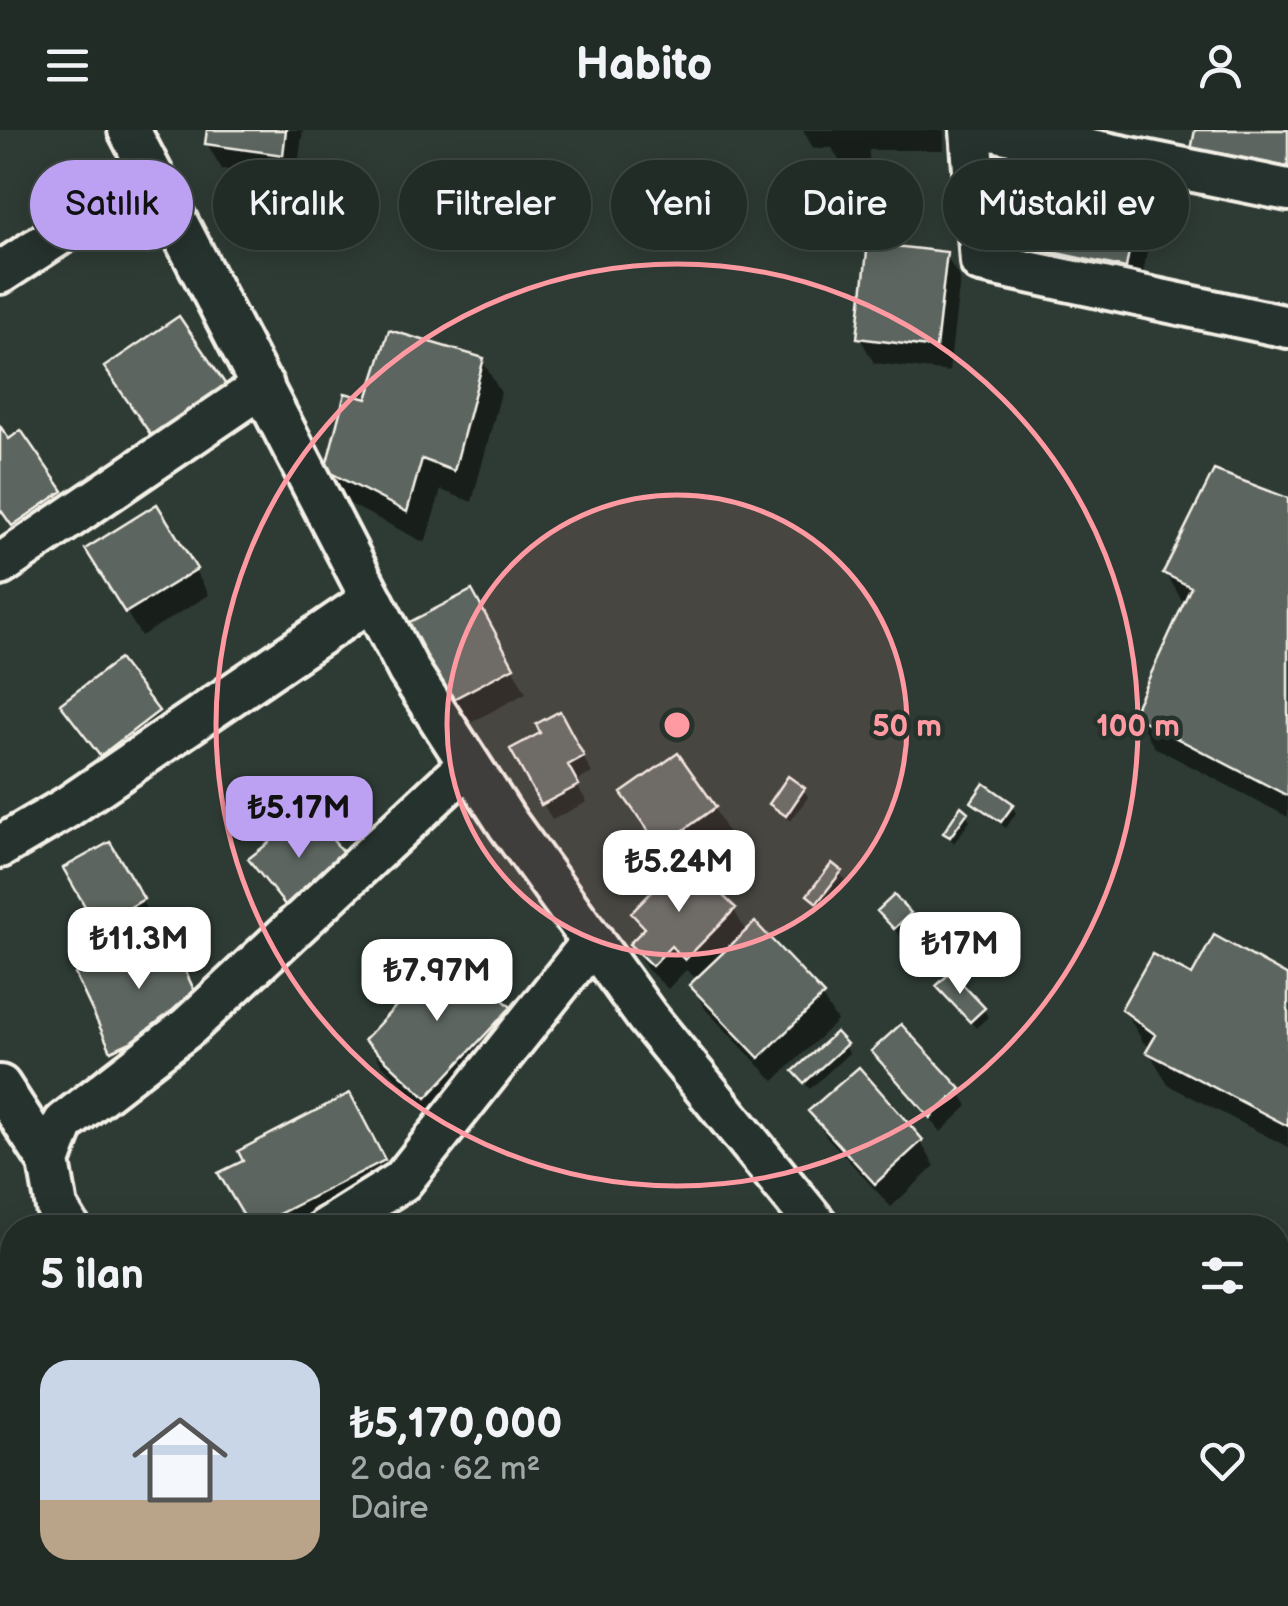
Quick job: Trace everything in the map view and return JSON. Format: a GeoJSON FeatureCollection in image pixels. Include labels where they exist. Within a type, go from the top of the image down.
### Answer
{"type":"FeatureCollection","features":[{"type":"Feature","properties":{"kind":"street"},"geometry":{"type":"LineString","coordinates":[[129,130],[145,160]]}},
{"type":"Feature","properties":{"kind":"street"},"geometry":{"type":"LineString","coordinates":[[971,130],[981,262],[1288,327]]}},
{"type":"Feature","properties":{"kind":"street"},"geometry":{"type":"LineString","coordinates":[[992,130],[1288,190]]}},
{"type":"Feature","properties":{"kind":"street"},"geometry":{"type":"LineString","coordinates":[[0,272],[34,250]]}},
{"type":"Feature","properties":{"kind":"street"},"geometry":{"type":"LineString","coordinates":[[192,250],[408,670],[647,1017],[808,1215]]}},
{"type":"Feature","properties":{"kind":"street"},"geometry":{"type":"LineString","coordinates":[[0,565],[263,386]]}},
{"type":"Feature","properties":{"kind":"street"},"geometry":{"type":"LineString","coordinates":[[0,847],[66,808],[372,598]]}},
{"type":"Feature","properties":{"kind":"street"},"geometry":{"type":"LineString","coordinates":[[48,1162],[64,1123],[188,1027],[470,764]]}},
{"type":"Feature","properties":{"kind":"street"},"geometry":{"type":"LineString","coordinates":[[348,1215],[402,1181],[593,942]]}},
{"type":"Feature","properties":{"kind":"street"},"geometry":{"type":"LineString","coordinates":[[0,1086],[48,1162],[61,1215]]}},
{"type":"Feature","properties":{"kind":"building"},"geometry":{"type":"Polygon","coordinates":[[[207,130],[286,130],[283,155],[205,144],[207,130]]]}},
{"type":"Feature","properties":{"kind":"building"},"geometry":{"type":"Polygon","coordinates":[[[1195,130],[1288,130],[1288,168],[1191,150],[1195,130]]]}},
{"type":"Feature","properties":{"kind":"building"},"geometry":{"type":"Polygon","coordinates":[[[1002,143],[1086,160],[1003,160],[1002,143]]]}},
{"type":"Feature","properties":{"kind":"building"},"geometry":{"type":"Polygon","coordinates":[[[867,250],[947,252],[936,348],[857,338],[867,250]]]}},
{"type":"Feature","properties":{"kind":"building"},"geometry":{"type":"Polygon","coordinates":[[[1042,250],[1129,250],[1126,268],[1042,250]]]}},
{"type":"Feature","properties":{"kind":"building"},"geometry":{"type":"Polygon","coordinates":[[[179,316],[226,385],[151,435],[104,367],[179,316]]]}},
{"type":"Feature","properties":{"kind":"building"},"geometry":{"type":"Polygon","coordinates":[[[389,330],[484,358],[454,471],[422,459],[407,512],[325,470],[345,393],[367,399],[389,330]]]}},
{"type":"Feature","properties":{"kind":"building"},"geometry":{"type":"Polygon","coordinates":[[[0,426],[9,439],[21,430],[63,491],[12,526],[0,509],[0,426]]]}},
{"type":"Feature","properties":{"kind":"building"},"geometry":{"type":"Polygon","coordinates":[[[1214,470],[1288,498],[1288,796],[1132,715],[1191,587],[1163,573],[1214,470]]]}},
{"type":"Feature","properties":{"kind":"building"},"geometry":{"type":"Polygon","coordinates":[[[157,504],[197,569],[125,613],[85,549],[157,504]]]}},
{"type":"Feature","properties":{"kind":"building"},"geometry":{"type":"Polygon","coordinates":[[[472,590],[514,667],[440,706],[398,628],[472,590]]]}},
{"type":"Feature","properties":{"kind":"building"},"geometry":{"type":"Polygon","coordinates":[[[119,659],[159,711],[100,756],[60,704],[119,659]]]}},
{"type":"Feature","properties":{"kind":"building"},"geometry":{"type":"Polygon","coordinates":[[[560,711],[584,756],[568,765],[579,785],[541,805],[510,749],[540,733],[536,724],[560,711]]]}},
{"type":"Feature","properties":{"kind":"building"},"geometry":{"type":"Polygon","coordinates":[[[678,753],[716,807],[660,847],[621,793],[678,753]]]}},
{"type":"Feature","properties":{"kind":"building"},"geometry":{"type":"Polygon","coordinates":[[[788,776],[805,788],[786,816],[769,804],[788,776]]]}},
{"type":"Feature","properties":{"kind":"building"},"geometry":{"type":"Polygon","coordinates":[[[984,783],[1014,804],[1001,822],[971,802],[984,783]]]}},
{"type":"Feature","properties":{"kind":"building"},"geometry":{"type":"Polygon","coordinates":[[[961,806],[968,812],[950,837],[943,833],[961,806]]]}},
{"type":"Feature","properties":{"kind":"building"},"geometry":{"type":"Polygon","coordinates":[[[309,811],[351,862],[290,911],[248,859],[309,811]]]}},
{"type":"Feature","properties":{"kind":"building"},"geometry":{"type":"Polygon","coordinates":[[[110,842],[144,899],[97,927],[63,868],[110,842]]]}},
{"type":"Feature","properties":{"kind":"building"},"geometry":{"type":"Polygon","coordinates":[[[684,859],[736,908],[685,960],[671,946],[652,966],[629,944],[645,928],[631,913],[684,859]]]}},
{"type":"Feature","properties":{"kind":"building"},"geometry":{"type":"Polygon","coordinates":[[[832,863],[842,871],[817,903],[807,895],[832,863]]]}},
{"type":"Feature","properties":{"kind":"building"},"geometry":{"type":"Polygon","coordinates":[[[894,895],[911,913],[894,929],[877,911],[894,895]]]}},
{"type":"Feature","properties":{"kind":"building"},"geometry":{"type":"Polygon","coordinates":[[[755,922],[824,995],[759,1058],[689,985],[755,922]]]}},
{"type":"Feature","properties":{"kind":"building"},"geometry":{"type":"Polygon","coordinates":[[[167,932],[203,1009],[111,1051],[75,974],[167,932]]]}},
{"type":"Feature","properties":{"kind":"building"},"geometry":{"type":"Polygon","coordinates":[[[1214,935],[1288,976],[1288,1126],[1146,1052],[1156,1035],[1121,1009],[1152,954],[1192,975],[1214,935]]]}},
{"type":"Feature","properties":{"kind":"building"},"geometry":{"type":"Polygon","coordinates":[[[449,950],[511,1007],[426,1098],[364,1040],[449,950]]]}},
{"type":"Feature","properties":{"kind":"building"},"geometry":{"type":"Polygon","coordinates":[[[951,972],[985,1008],[970,1022],[936,986],[951,972]]]}},
{"type":"Feature","properties":{"kind":"building"},"geometry":{"type":"Polygon","coordinates":[[[901,1024],[961,1089],[930,1118],[871,1051],[901,1024]]]}},
{"type":"Feature","properties":{"kind":"building"},"geometry":{"type":"Polygon","coordinates":[[[836,1032],[847,1044],[804,1083],[793,1071],[836,1032]]]}},
{"type":"Feature","properties":{"kind":"building"},"geometry":{"type":"Polygon","coordinates":[[[859,1067],[923,1140],[875,1184],[808,1111],[859,1067]]]}},
{"type":"Feature","properties":{"kind":"building"},"geometry":{"type":"Polygon","coordinates":[[[350,1093],[385,1160],[277,1215],[243,1215],[218,1173],[243,1161],[238,1151],[350,1093]]]}}]}
